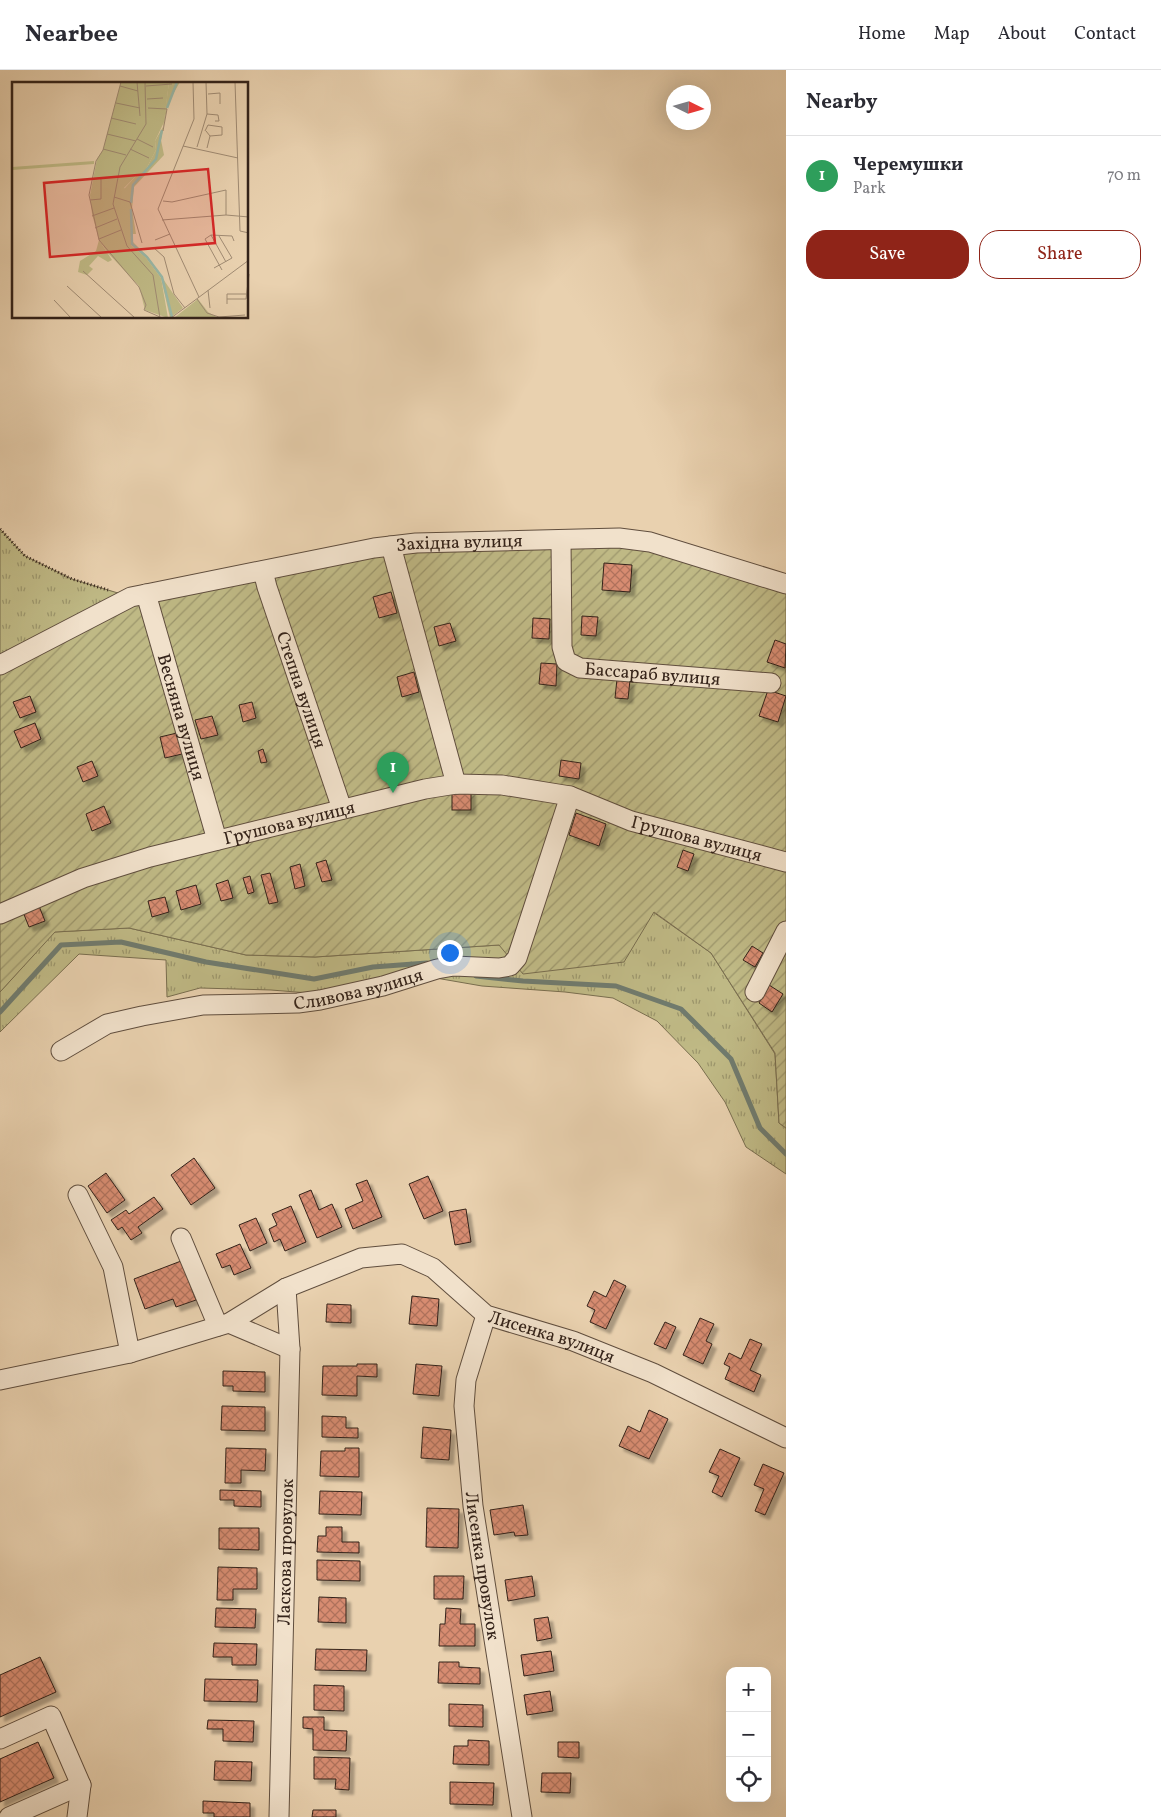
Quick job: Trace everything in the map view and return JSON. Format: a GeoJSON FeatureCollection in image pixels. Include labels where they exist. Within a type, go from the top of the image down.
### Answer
{"type":"FeatureCollection","features":[{"type":"Feature","properties":{"kind":"street","name":"Західна вулиця"},"geometry":{"type":"LineString","coordinates":[[0,665],[138,596],[416,542],[620,538],[650,542],[786,584]]}},
{"type":"Feature","properties":{"kind":"street","name":"Бассараб вулиця"},"geometry":{"type":"LineString","coordinates":[[561,540],[562,647],[566,661],[580,668],[771,683]]}},
{"type":"Feature","properties":{"kind":"street"},"geometry":{"type":"LineString","coordinates":[[391,546],[456,784]]}},
{"type":"Feature","properties":{"kind":"street","name":"Степна вулиця"},"geometry":{"type":"LineString","coordinates":[[263,571],[342,810]]}},
{"type":"Feature","properties":{"kind":"street","name":"Весняна вулиця"},"geometry":{"type":"LineString","coordinates":[[138,596],[217,840]]}},
{"type":"Feature","properties":{"kind":"street","name":"Грушова вулиця"},"geometry":{"type":"LineString","coordinates":[[0,914],[83,878],[150,857],[426,789],[456,784],[502,785],[570,796],[631,821],[786,862]]}},
{"type":"Feature","properties":{"kind":"street","name":"Сливова вулиця"},"geometry":{"type":"LineString","coordinates":[[61,1051],[107,1024],[142,1016],[203,1005],[298,1003],[382,986],[437,969],[454,966],[499,968],[510,966],[518,958],[570,796]]}},
{"type":"Feature","properties":{"kind":"street"},"geometry":{"type":"LineString","coordinates":[[755,992],[786,931]]}},
{"type":"Feature","properties":{"kind":"street"},"geometry":{"type":"LineString","coordinates":[[78,1195],[113,1267],[130,1353]]}},
{"type":"Feature","properties":{"kind":"street"},"geometry":{"type":"LineString","coordinates":[[181,1238],[224,1325],[290,1348]]}},
{"type":"Feature","properties":{"kind":"street","name":"Лисенка вулиця"},"geometry":{"type":"LineString","coordinates":[[0,1380],[130,1353],[224,1325],[286,1288],[361,1258],[402,1254],[433,1268],[486,1315],[582,1344],[653,1373],[786,1438]]}},
{"type":"Feature","properties":{"kind":"street","name":"Ласкова провулок"},"geometry":{"type":"LineString","coordinates":[[279,1817],[290,1348],[286,1288]]}},
{"type":"Feature","properties":{"kind":"street","name":"Лисенка провулок"},"geometry":{"type":"LineString","coordinates":[[486,1315],[466,1380],[464,1406],[474,1506],[522,1817]]}},
{"type":"Feature","properties":{"kind":"street"},"geometry":{"type":"LineString","coordinates":[[0,1739],[51,1716],[81,1785],[77,1817]]}},
{"type":"Feature","properties":{"kind":"street"},"geometry":{"type":"LineString","coordinates":[[9,1817],[81,1785]]}},
{"type":"Feature","properties":{"kind":"path"},"geometry":{"type":"LineString","coordinates":[[0,529],[25,556],[72,579],[138,596]]}},
{"type":"Feature","properties":{"kind":"green space"},"geometry":{"type":"Polygon","coordinates":[[[0,529],[25,556],[72,579],[131,597],[0,665],[0,529]]]}},
{"type":"Feature","properties":{"kind":"green space"},"geometry":{"type":"Polygon","coordinates":[[[617,544],[646,548],[786,591],[786,1128],[779,1123],[775,1053],[711,953],[654,912],[624,962],[523,974],[499,945],[315,957],[246,955],[129,928],[55,932],[0,992],[0,674],[135,604],[414,548],[617,544]]]}},
{"type":"Feature","properties":{"kind":"green space"},"geometry":{"type":"Polygon","coordinates":[[[653,912],[711,953],[775,1054],[779,1123],[786,1128],[786,1174],[746,1147],[725,1102],[698,1063],[657,1021],[613,998],[565,992],[482,986],[430,977],[321,994],[271,990],[200,988],[167,997],[166,960],[79,954],[0,1032],[0,992],[54,932],[129,928],[246,955],[315,957],[499,945],[653,912]]]}},
{"type":"Feature","properties":{"kind":"building"},"geometry":{"type":"Polygon","coordinates":[[[604,563],[632,565],[630,592],[602,590],[604,563]]]}},
{"type":"Feature","properties":{"kind":"building"},"geometry":{"type":"Polygon","coordinates":[[[391,592],[397,613],[379,618],[373,597],[391,592]]]}},
{"type":"Feature","properties":{"kind":"building"},"geometry":{"type":"Polygon","coordinates":[[[582,616],[598,617],[596,636],[581,635],[582,616]]]}},
{"type":"Feature","properties":{"kind":"building"},"geometry":{"type":"Polygon","coordinates":[[[533,618],[550,619],[549,639],[532,638],[533,618]]]}},
{"type":"Feature","properties":{"kind":"building"},"geometry":{"type":"Polygon","coordinates":[[[450,623],[456,641],[439,646],[434,627],[450,623]]]}},
{"type":"Feature","properties":{"kind":"building"},"geometry":{"type":"Polygon","coordinates":[[[775,640],[786,644],[785,668],[767,662],[775,640]]]}},
{"type":"Feature","properties":{"kind":"building"},"geometry":{"type":"Polygon","coordinates":[[[541,663],[557,664],[556,686],[539,684],[541,663]]]}},
{"type":"Feature","properties":{"kind":"building"},"geometry":{"type":"Polygon","coordinates":[[[414,672],[419,692],[402,697],[397,677],[414,672]]]}},
{"type":"Feature","properties":{"kind":"building"},"geometry":{"type":"Polygon","coordinates":[[[617,679],[630,680],[628,699],[615,698],[617,679]]]}},
{"type":"Feature","properties":{"kind":"building"},"geometry":{"type":"Polygon","coordinates":[[[768,690],[786,696],[778,722],[759,716],[768,690]]]}},
{"type":"Feature","properties":{"kind":"building"},"geometry":{"type":"Polygon","coordinates":[[[30,696],[36,712],[20,718],[13,702],[30,696]]]}},
{"type":"Feature","properties":{"kind":"building"},"geometry":{"type":"Polygon","coordinates":[[[252,702],[256,718],[243,722],[239,705],[252,702]]]}},
{"type":"Feature","properties":{"kind":"building"},"geometry":{"type":"Polygon","coordinates":[[[212,716],[218,735],[201,739],[195,720],[212,716]]]}},
{"type":"Feature","properties":{"kind":"building"},"geometry":{"type":"Polygon","coordinates":[[[35,723],[41,739],[21,748],[14,731],[35,723]]]}},
{"type":"Feature","properties":{"kind":"building"},"geometry":{"type":"Polygon","coordinates":[[[177,733],[182,754],[165,758],[160,737],[177,733]]]}},
{"type":"Feature","properties":{"kind":"building"},"geometry":{"type":"Polygon","coordinates":[[[263,749],[267,762],[261,763],[258,751],[263,749]]]}},
{"type":"Feature","properties":{"kind":"building"},"geometry":{"type":"Polygon","coordinates":[[[561,760],[581,763],[579,779],[559,776],[561,760]]]}},
{"type":"Feature","properties":{"kind":"building"},"geometry":{"type":"Polygon","coordinates":[[[92,761],[98,776],[83,782],[77,767],[92,761]]]}},
{"type":"Feature","properties":{"kind":"building"},"geometry":{"type":"Polygon","coordinates":[[[452,791],[471,791],[471,810],[452,810],[452,791]]]}},
{"type":"Feature","properties":{"kind":"building"},"geometry":{"type":"Polygon","coordinates":[[[104,806],[111,823],[92,831],[86,814],[104,806]]]}},
{"type":"Feature","properties":{"kind":"building"},"geometry":{"type":"Polygon","coordinates":[[[576,813],[606,824],[599,846],[569,835],[576,813]]]}},
{"type":"Feature","properties":{"kind":"building"},"geometry":{"type":"Polygon","coordinates":[[[683,850],[694,854],[688,871],[677,867],[683,850]]]}},
{"type":"Feature","properties":{"kind":"building"},"geometry":{"type":"Polygon","coordinates":[[[326,860],[332,880],[322,882],[316,863],[326,860]]]}},
{"type":"Feature","properties":{"kind":"building"},"geometry":{"type":"Polygon","coordinates":[[[300,864],[305,886],[295,889],[290,867],[300,864]]]}},
{"type":"Feature","properties":{"kind":"building"},"geometry":{"type":"Polygon","coordinates":[[[270,873],[278,902],[269,904],[261,875],[270,873]]]}},
{"type":"Feature","properties":{"kind":"building"},"geometry":{"type":"Polygon","coordinates":[[[250,876],[254,892],[248,894],[243,878],[250,876]]]}},
{"type":"Feature","properties":{"kind":"building"},"geometry":{"type":"Polygon","coordinates":[[[228,880],[233,898],[221,901],[216,884],[228,880]]]}},
{"type":"Feature","properties":{"kind":"building"},"geometry":{"type":"Polygon","coordinates":[[[196,885],[201,904],[181,910],[176,891],[196,885]]]}},
{"type":"Feature","properties":{"kind":"building"},"geometry":{"type":"Polygon","coordinates":[[[165,897],[169,912],[152,917],[148,901],[165,897]]]}},
{"type":"Feature","properties":{"kind":"building"},"geometry":{"type":"Polygon","coordinates":[[[39,906],[45,921],[29,927],[23,912],[39,906]]]}},
{"type":"Feature","properties":{"kind":"building"},"geometry":{"type":"Polygon","coordinates":[[[752,946],[763,953],[755,967],[743,960],[752,946]]]}},
{"type":"Feature","properties":{"kind":"building"},"geometry":{"type":"Polygon","coordinates":[[[769,985],[783,994],[772,1012],[759,1003],[769,985]]]}},
{"type":"Feature","properties":{"kind":"building"},"geometry":{"type":"Polygon","coordinates":[[[194,1158],[215,1188],[191,1205],[171,1175],[194,1158]]]}},
{"type":"Feature","properties":{"kind":"building"},"geometry":{"type":"Polygon","coordinates":[[[106,1173],[125,1200],[107,1213],[88,1186],[106,1173]]]}},
{"type":"Feature","properties":{"kind":"building"},"geometry":{"type":"Polygon","coordinates":[[[428,1176],[443,1211],[424,1219],[409,1184],[428,1176]]]}},
{"type":"Feature","properties":{"kind":"building"},"geometry":{"type":"Polygon","coordinates":[[[367,1180],[382,1217],[353,1229],[345,1209],[363,1201],[356,1184],[367,1180]]]}},
{"type":"Feature","properties":{"kind":"building"},"geometry":{"type":"Polygon","coordinates":[[[311,1190],[319,1210],[332,1204],[342,1227],[317,1238],[299,1195],[311,1190]]]}},
{"type":"Feature","properties":{"kind":"building"},"geometry":{"type":"Polygon","coordinates":[[[154,1197],[163,1209],[138,1227],[142,1233],[131,1240],[122,1227],[118,1230],[111,1220],[126,1210],[129,1214],[154,1197]]]}},
{"type":"Feature","properties":{"kind":"building"},"geometry":{"type":"Polygon","coordinates":[[[291,1206],[306,1242],[285,1251],[280,1239],[274,1242],[269,1229],[277,1225],[272,1214],[291,1206]]]}},
{"type":"Feature","properties":{"kind":"building"},"geometry":{"type":"Polygon","coordinates":[[[466,1209],[471,1242],[455,1245],[449,1212],[466,1209]]]}},
{"type":"Feature","properties":{"kind":"building"},"geometry":{"type":"Polygon","coordinates":[[[256,1218],[267,1243],[250,1251],[239,1225],[256,1218]]]}},
{"type":"Feature","properties":{"kind":"building"},"geometry":{"type":"Polygon","coordinates":[[[240,1244],[251,1268],[234,1275],[230,1265],[222,1268],[216,1254],[240,1244]]]}},
{"type":"Feature","properties":{"kind":"building"},"geometry":{"type":"Polygon","coordinates":[[[181,1261],[196,1300],[176,1307],[173,1299],[145,1309],[134,1279],[181,1261]]]}},
{"type":"Feature","properties":{"kind":"building"},"geometry":{"type":"Polygon","coordinates":[[[614,1280],[626,1286],[606,1329],[590,1322],[595,1310],[587,1306],[594,1291],[606,1297],[614,1280]]]}},
{"type":"Feature","properties":{"kind":"building"},"geometry":{"type":"Polygon","coordinates":[[[412,1296],[439,1299],[437,1326],[409,1324],[412,1296]]]}},
{"type":"Feature","properties":{"kind":"building"},"geometry":{"type":"Polygon","coordinates":[[[327,1304],[351,1305],[351,1323],[326,1322],[327,1304]]]}},
{"type":"Feature","properties":{"kind":"building"},"geometry":{"type":"Polygon","coordinates":[[[700,1318],[714,1324],[706,1341],[712,1344],[703,1364],[683,1355],[700,1318]]]}},
{"type":"Feature","properties":{"kind":"building"},"geometry":{"type":"Polygon","coordinates":[[[665,1322],[676,1327],[666,1349],[654,1344],[665,1322]]]}},
{"type":"Feature","properties":{"kind":"building"},"geometry":{"type":"Polygon","coordinates":[[[750,1339],[762,1344],[750,1370],[761,1375],[754,1392],[725,1379],[730,1367],[724,1364],[729,1353],[741,1359],[750,1339]]]}},
{"type":"Feature","properties":{"kind":"building"},"geometry":{"type":"Polygon","coordinates":[[[357,1364],[377,1364],[377,1377],[357,1376],[357,1396],[322,1395],[323,1366],[357,1366],[357,1364]]]}},
{"type":"Feature","properties":{"kind":"building"},"geometry":{"type":"Polygon","coordinates":[[[416,1364],[442,1366],[439,1396],[413,1394],[416,1364]]]}},
{"type":"Feature","properties":{"kind":"building"},"geometry":{"type":"Polygon","coordinates":[[[223,1371],[265,1372],[265,1392],[233,1391],[233,1386],[223,1386],[223,1371]]]}},
{"type":"Feature","properties":{"kind":"building"},"geometry":{"type":"Polygon","coordinates":[[[222,1406],[265,1407],[265,1431],[221,1430],[222,1406]]]}},
{"type":"Feature","properties":{"kind":"building"},"geometry":{"type":"Polygon","coordinates":[[[649,1410],[668,1419],[649,1459],[619,1446],[628,1426],[640,1432],[649,1410]]]}},
{"type":"Feature","properties":{"kind":"building"},"geometry":{"type":"Polygon","coordinates":[[[322,1416],[346,1417],[346,1428],[358,1428],[358,1438],[322,1437],[322,1416]]]}},
{"type":"Feature","properties":{"kind":"building"},"geometry":{"type":"Polygon","coordinates":[[[423,1427],[451,1430],[449,1460],[421,1458],[423,1427]]]}},
{"type":"Feature","properties":{"kind":"building"},"geometry":{"type":"Polygon","coordinates":[[[226,1448],[266,1449],[265,1471],[241,1470],[241,1483],[225,1483],[226,1448]]]}},
{"type":"Feature","properties":{"kind":"building"},"geometry":{"type":"Polygon","coordinates":[[[345,1448],[359,1448],[359,1477],[320,1476],[321,1451],[345,1451],[345,1448]]]}},
{"type":"Feature","properties":{"kind":"building"},"geometry":{"type":"Polygon","coordinates":[[[720,1449],[740,1458],[722,1497],[712,1492],[719,1476],[709,1472],[720,1449]]]}},
{"type":"Feature","properties":{"kind":"building"},"geometry":{"type":"Polygon","coordinates":[[[763,1464],[784,1473],[765,1515],[755,1511],[764,1489],[754,1485],[763,1464]]]}},
{"type":"Feature","properties":{"kind":"building"},"geometry":{"type":"Polygon","coordinates":[[[220,1490],[261,1491],[261,1507],[234,1506],[234,1500],[220,1500],[220,1490]]]}},
{"type":"Feature","properties":{"kind":"building"},"geometry":{"type":"Polygon","coordinates":[[[320,1491],[362,1492],[361,1515],[319,1514],[320,1491]]]}},
{"type":"Feature","properties":{"kind":"building"},"geometry":{"type":"Polygon","coordinates":[[[523,1505],[528,1535],[515,1536],[514,1532],[494,1535],[490,1510],[523,1505]]]}},
{"type":"Feature","properties":{"kind":"building"},"geometry":{"type":"Polygon","coordinates":[[[427,1508],[459,1509],[458,1548],[426,1547],[427,1508]]]}},
{"type":"Feature","properties":{"kind":"building"},"geometry":{"type":"Polygon","coordinates":[[[326,1527],[342,1527],[342,1542],[359,1542],[359,1553],[317,1552],[318,1536],[326,1536],[326,1527]]]}},
{"type":"Feature","properties":{"kind":"building"},"geometry":{"type":"Polygon","coordinates":[[[219,1528],[259,1528],[259,1550],[219,1549],[219,1528]]]}},
{"type":"Feature","properties":{"kind":"building"},"geometry":{"type":"Polygon","coordinates":[[[317,1560],[360,1561],[360,1581],[317,1580],[317,1560]]]}},
{"type":"Feature","properties":{"kind":"building"},"geometry":{"type":"Polygon","coordinates":[[[218,1567],[257,1568],[257,1589],[233,1589],[233,1600],[217,1600],[218,1567]]]}},
{"type":"Feature","properties":{"kind":"building"},"geometry":{"type":"Polygon","coordinates":[[[434,1576],[464,1576],[463,1599],[434,1599],[434,1576]]]}},
{"type":"Feature","properties":{"kind":"building"},"geometry":{"type":"Polygon","coordinates":[[[532,1576],[535,1596],[508,1601],[505,1580],[532,1576]]]}},
{"type":"Feature","properties":{"kind":"building"},"geometry":{"type":"Polygon","coordinates":[[[319,1597],[346,1598],[346,1623],[318,1622],[319,1597]]]}},
{"type":"Feature","properties":{"kind":"building"},"geometry":{"type":"Polygon","coordinates":[[[216,1608],[256,1609],[255,1628],[215,1627],[216,1608]]]}},
{"type":"Feature","properties":{"kind":"building"},"geometry":{"type":"Polygon","coordinates":[[[446,1608],[461,1609],[460,1624],[475,1624],[475,1646],[439,1646],[440,1624],[445,1624],[446,1608]]]}},
{"type":"Feature","properties":{"kind":"building"},"geometry":{"type":"Polygon","coordinates":[[[548,1617],[552,1638],[537,1641],[534,1619],[548,1617]]]}},
{"type":"Feature","properties":{"kind":"building"},"geometry":{"type":"Polygon","coordinates":[[[214,1643],[257,1644],[256,1665],[232,1665],[232,1657],[213,1657],[214,1643]]]}},
{"type":"Feature","properties":{"kind":"building"},"geometry":{"type":"Polygon","coordinates":[[[316,1649],[367,1650],[366,1671],[315,1670],[316,1649]]]}},
{"type":"Feature","properties":{"kind":"building"},"geometry":{"type":"Polygon","coordinates":[[[551,1651],[554,1671],[524,1676],[521,1655],[551,1651]]]}},
{"type":"Feature","properties":{"kind":"building"},"geometry":{"type":"Polygon","coordinates":[[[40,1657],[56,1692],[0,1717],[0,1675],[40,1657]]]}},
{"type":"Feature","properties":{"kind":"building"},"geometry":{"type":"Polygon","coordinates":[[[439,1662],[459,1662],[459,1667],[480,1668],[480,1684],[438,1683],[439,1662]]]}},
{"type":"Feature","properties":{"kind":"building"},"geometry":{"type":"Polygon","coordinates":[[[205,1679],[258,1680],[257,1702],[204,1701],[205,1679]]]}},
{"type":"Feature","properties":{"kind":"building"},"geometry":{"type":"Polygon","coordinates":[[[314,1685],[344,1686],[344,1711],[314,1710],[314,1685]]]}},
{"type":"Feature","properties":{"kind":"building"},"geometry":{"type":"Polygon","coordinates":[[[550,1691],[553,1711],[527,1715],[524,1695],[550,1691]]]}},
{"type":"Feature","properties":{"kind":"building"},"geometry":{"type":"Polygon","coordinates":[[[449,1704],[483,1705],[483,1727],[449,1726],[449,1704]]]}},
{"type":"Feature","properties":{"kind":"building"},"geometry":{"type":"Polygon","coordinates":[[[303,1717],[324,1717],[324,1730],[347,1731],[346,1751],[313,1750],[313,1729],[303,1728],[303,1717]]]}},
{"type":"Feature","properties":{"kind":"building"},"geometry":{"type":"Polygon","coordinates":[[[208,1720],[254,1721],[253,1742],[223,1741],[223,1729],[207,1729],[208,1720]]]}},
{"type":"Feature","properties":{"kind":"building"},"geometry":{"type":"Polygon","coordinates":[[[468,1740],[489,1741],[489,1765],[453,1764],[454,1746],[468,1746],[468,1740]]]}},
{"type":"Feature","properties":{"kind":"building"},"geometry":{"type":"Polygon","coordinates":[[[38,1742],[54,1778],[0,1802],[0,1759],[38,1742]]]}},
{"type":"Feature","properties":{"kind":"building"},"geometry":{"type":"Polygon","coordinates":[[[558,1742],[579,1742],[579,1758],[558,1757],[558,1742]]]}},
{"type":"Feature","properties":{"kind":"building"},"geometry":{"type":"Polygon","coordinates":[[[314,1757],[350,1758],[349,1790],[335,1789],[336,1779],[314,1779],[314,1757]]]}},
{"type":"Feature","properties":{"kind":"building"},"geometry":{"type":"Polygon","coordinates":[[[215,1761],[252,1762],[251,1781],[214,1780],[215,1761]]]}},
{"type":"Feature","properties":{"kind":"building"},"geometry":{"type":"Polygon","coordinates":[[[542,1773],[571,1773],[570,1793],[541,1792],[542,1773]]]}},
{"type":"Feature","properties":{"kind":"building"},"geometry":{"type":"Polygon","coordinates":[[[450,1782],[494,1783],[493,1805],[450,1804],[450,1782]]]}},
{"type":"Feature","properties":{"kind":"building"},"geometry":{"type":"Polygon","coordinates":[[[203,1801],[250,1803],[250,1817],[214,1817],[214,1813],[203,1813],[203,1801]]]}},
{"type":"Feature","properties":{"kind":"building"},"geometry":{"type":"Polygon","coordinates":[[[313,1810],[336,1810],[336,1817],[312,1817],[313,1810]]]}},
{"type":"Feature","properties":{"kind":"waterway"},"geometry":{"type":"LineString","coordinates":[[0,1012],[61,945],[121,942],[206,962],[314,979],[373,967],[427,963]]}},
{"type":"Feature","properties":{"kind":"waterway"},"geometry":{"type":"LineString","coordinates":[[476,976],[523,981],[616,986],[681,1009],[731,1059],[760,1128],[786,1154]]}},
{"type":"Feature","properties":{"kind":"place","name":"Черемушки"},"geometry":{"type":"Point","coordinates":[393,793]}}]}
